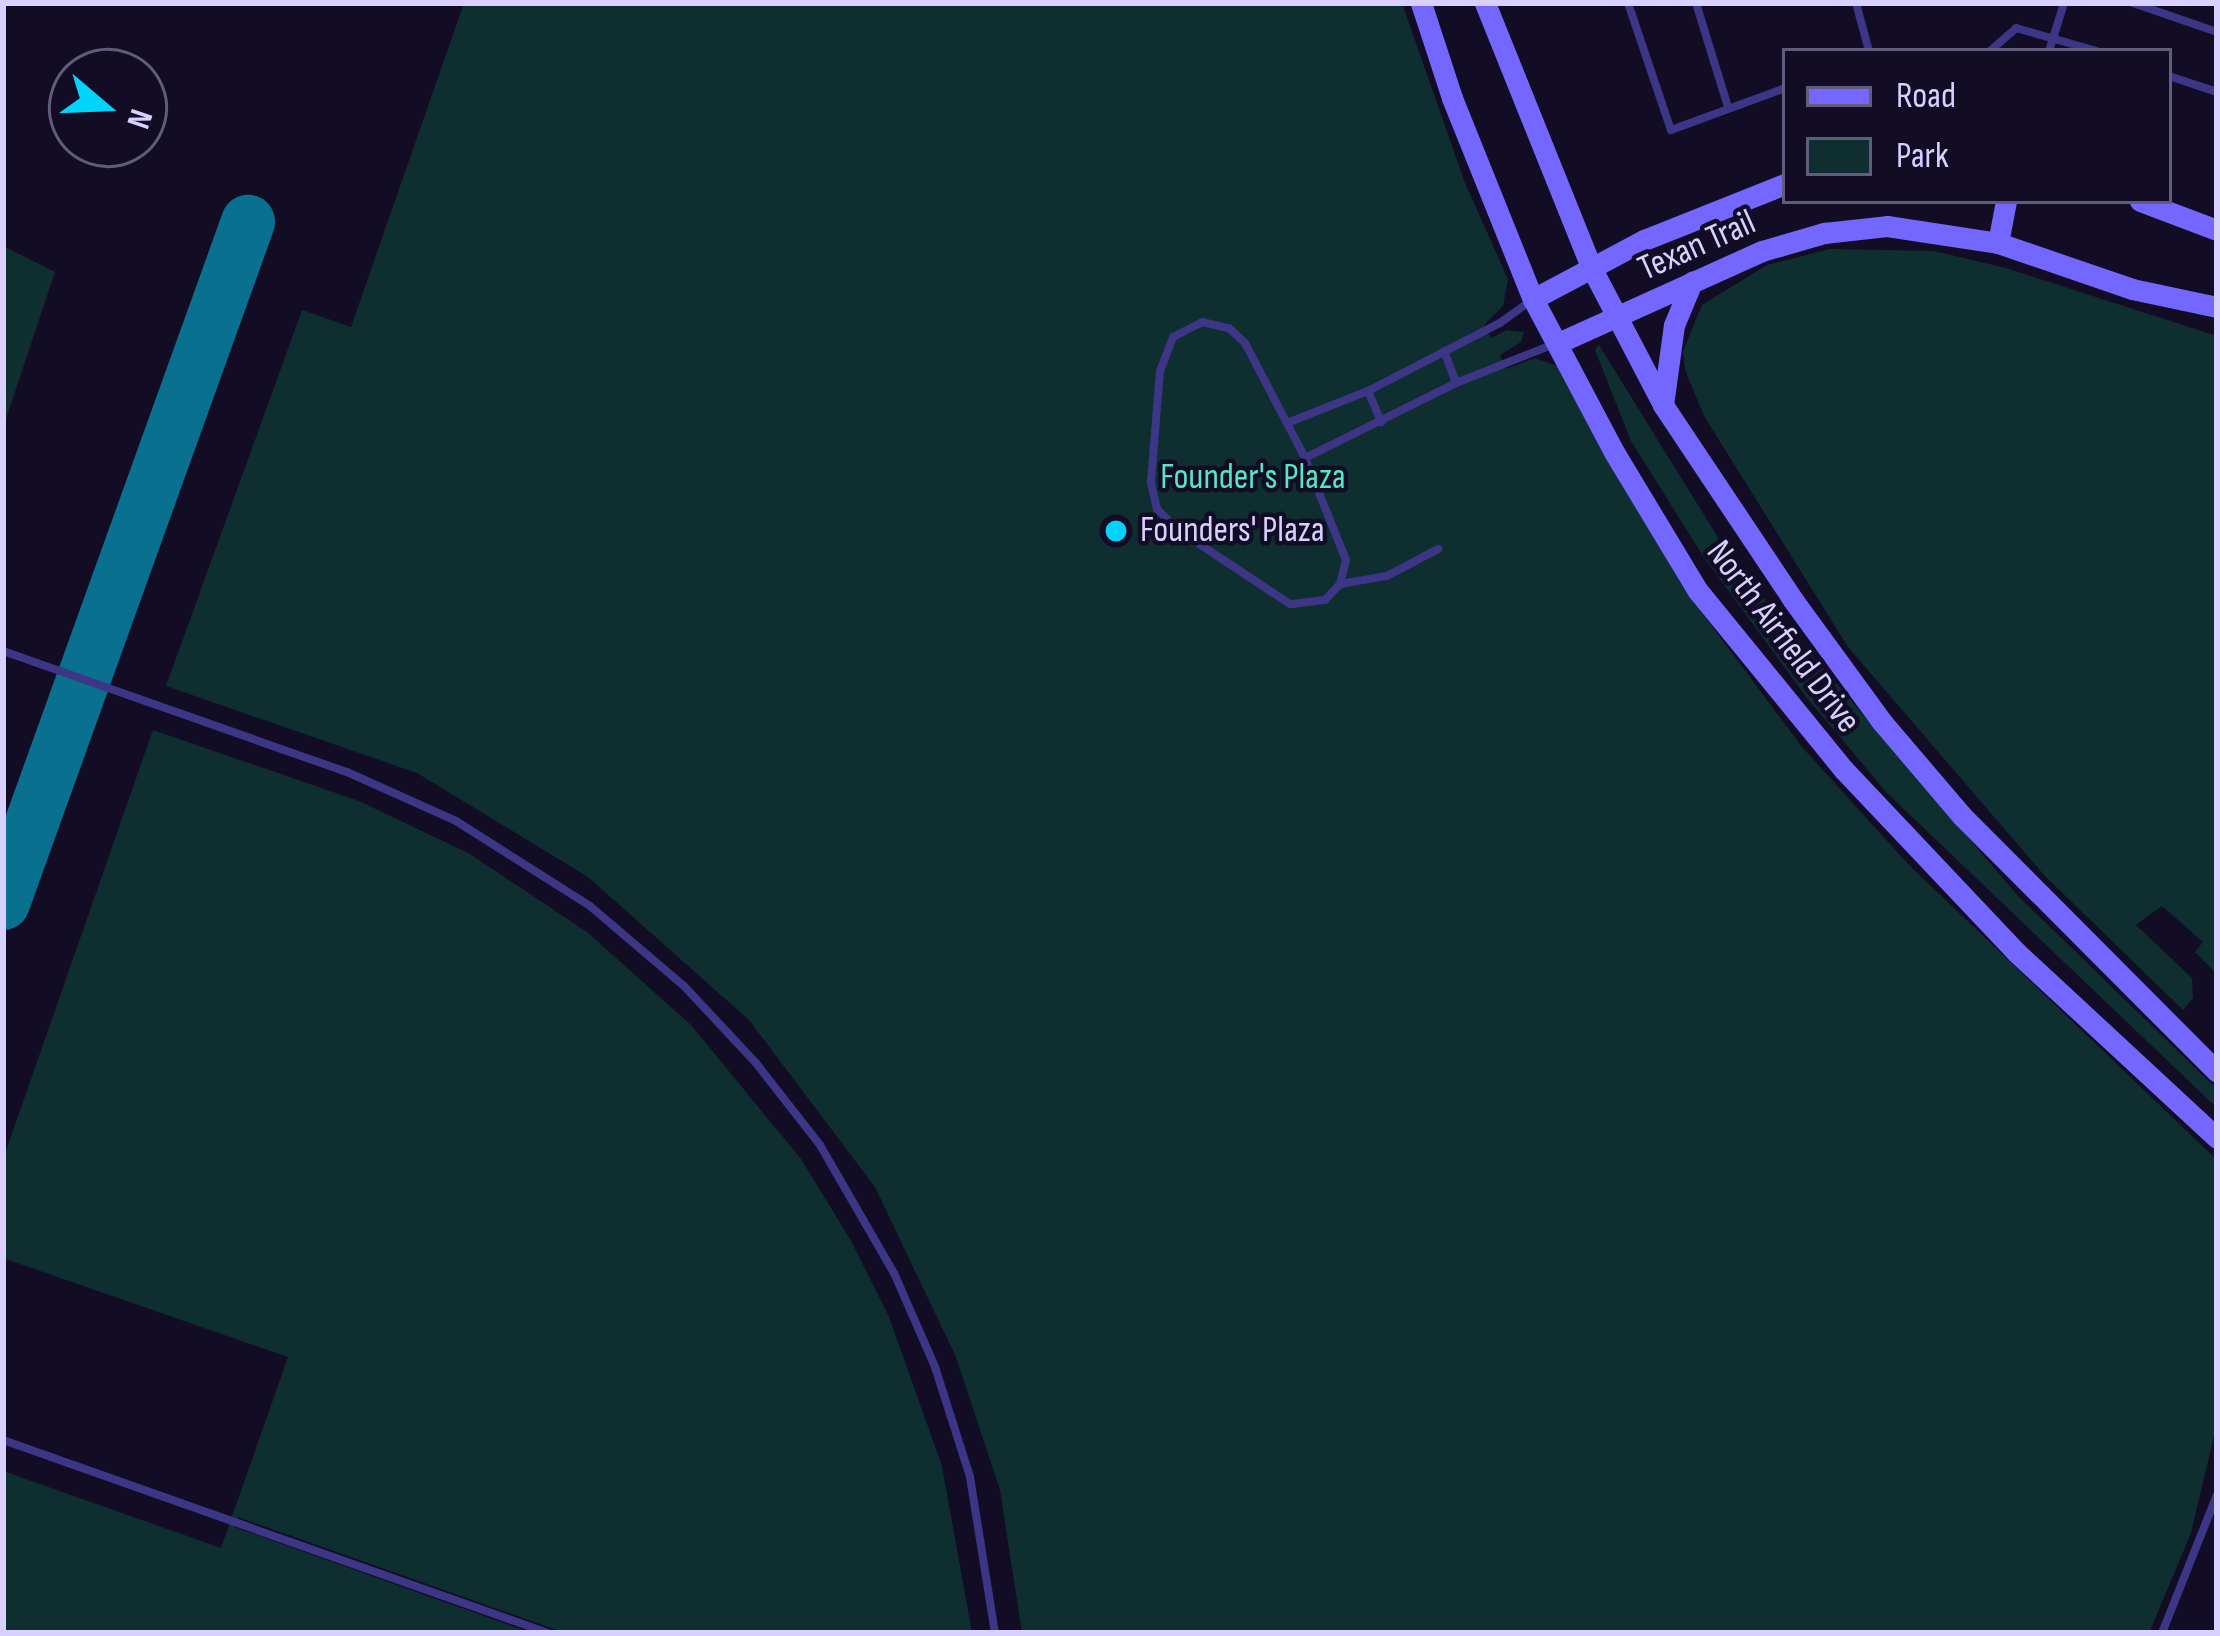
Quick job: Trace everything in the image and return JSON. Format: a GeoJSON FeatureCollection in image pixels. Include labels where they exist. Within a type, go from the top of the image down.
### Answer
{"type":"FeatureCollection","features":[{"type":"Feature","properties":{"kind":"main road","name":"North Airfield Drive"},"geometry":{"type":"LineString","coordinates":[[1421,3],[1451,98],[1533,299],[1615,452],[1699,591],[1844,770],[2016,952],[2217,1138]]}},
{"type":"Feature","properties":{"kind":"main road","name":"North Airfield Drive"},"geometry":{"type":"LineString","coordinates":[[1484,3],[1591,267],[1663,405],[1882,722],[1962,816],[2217,1072]]}},
{"type":"Feature","properties":{"kind":"main road","name":"Texan Trail"},"geometry":{"type":"LineString","coordinates":[[1533,299],[1725,205],[1782,185]]}},
{"type":"Feature","properties":{"kind":"main road"},"geometry":{"type":"LineString","coordinates":[[1998,243],[2005,204]]}},
{"type":"Feature","properties":{"kind":"main road"},"geometry":{"type":"LineString","coordinates":[[2148,204],[2217,230]]}},
{"type":"Feature","properties":{"kind":"main road","name":"Texan Trail"},"geometry":{"type":"LineString","coordinates":[[1558,343],[1762,250],[1824,233],[1887,226],[1998,243],[2132,289],[2217,307]]}},
{"type":"Feature","properties":{"kind":"main road"},"geometry":{"type":"LineString","coordinates":[[1663,405],[1674,326],[1692,281]]}},
{"type":"Feature","properties":{"kind":"lane"},"geometry":{"type":"LineString","coordinates":[[1628,3],[1671,130],[1782,89]]}},
{"type":"Feature","properties":{"kind":"lane"},"geometry":{"type":"LineString","coordinates":[[1696,3],[1728,107]]}},
{"type":"Feature","properties":{"kind":"lane"},"geometry":{"type":"LineString","coordinates":[[1856,3],[1868,48]]}},
{"type":"Feature","properties":{"kind":"lane"},"geometry":{"type":"LineString","coordinates":[[2050,48],[2064,3]]}},
{"type":"Feature","properties":{"kind":"lane"},"geometry":{"type":"LineString","coordinates":[[2132,3],[2217,32]]}},
{"type":"Feature","properties":{"kind":"lane"},"geometry":{"type":"LineString","coordinates":[[2172,17],[2177,3]]}},
{"type":"Feature","properties":{"kind":"lane"},"geometry":{"type":"LineString","coordinates":[[1993,48],[2016,28],[2088,48]]}},
{"type":"Feature","properties":{"kind":"lane"},"geometry":{"type":"LineString","coordinates":[[2172,77],[2217,92]]}},
{"type":"Feature","properties":{"kind":"lane"},"geometry":{"type":"LineString","coordinates":[[1287,423],[1368,391],[1533,299]]}},
{"type":"Feature","properties":{"kind":"lane"},"geometry":{"type":"LineString","coordinates":[[1340,584],[1344,549],[1305,458],[1235,333],[1212,322],[1186,327],[1173,337],[1160,371],[1152,497],[1163,520],[1290,604],[1318,603],[1340,584],[1387,576],[1438,549]]}},
{"type":"Feature","properties":{"kind":"lane"},"geometry":{"type":"LineString","coordinates":[[1305,458],[1456,383],[1558,343]]}},
{"type":"Feature","properties":{"kind":"lane"},"geometry":{"type":"LineString","coordinates":[[1443,351],[1456,383]]}},
{"type":"Feature","properties":{"kind":"lane"},"geometry":{"type":"LineString","coordinates":[[1368,391],[1381,422]]}},
{"type":"Feature","properties":{"kind":"lane"},"geometry":{"type":"LineString","coordinates":[[3,651],[347,772],[424,805],[548,877],[684,986],[757,1064],[820,1145],[894,1273],[935,1367],[970,1477],[995,1633]]}},
{"type":"Feature","properties":{"kind":"lane"},"geometry":{"type":"LineString","coordinates":[[3,1440],[548,1633]]}},
{"type":"Feature","properties":{"kind":"lane"},"geometry":{"type":"LineString","coordinates":[[2162,1633],[2217,1496]]}},
{"type":"Feature","properties":{"kind":"green space","name":"Founder's Plaza"},"geometry":{"type":"Polygon","coordinates":[[[464,3],[1402,3],[1465,183],[1508,279],[1503,306],[1484,325],[1491,338],[1507,330],[1524,332],[1521,342],[1500,355],[1506,369],[1535,358],[1560,367],[1682,586],[1802,747],[1909,865],[2217,1160],[2217,1423],[2191,1533],[2149,1633],[1022,1633],[1000,1490],[956,1357],[875,1187],[749,1020],[588,877],[417,773],[166,686],[302,310],[351,327],[464,3]]]}},
{"type":"Feature","properties":{"kind":"green space"},"geometry":{"type":"Polygon","coordinates":[[[3,246],[55,272],[3,428],[3,246]]]}},
{"type":"Feature","properties":{"kind":"green space"},"geometry":{"type":"Polygon","coordinates":[[[1830,249],[1934,251],[2006,268],[2217,336],[2217,974],[2195,952],[2203,942],[2162,906],[2136,925],[2192,978],[2193,998],[2183,1010],[2044,875],[1848,647],[1704,416],[1685,370],[1683,351],[1702,305],[1767,265],[1830,249]]]}},
{"type":"Feature","properties":{"kind":"green space"},"geometry":{"type":"Polygon","coordinates":[[[1599,345],[1735,565],[2018,896],[2217,1089],[2217,1108],[1887,793],[1807,698],[1703,556],[1631,441],[1595,350],[1599,345]]]}},
{"type":"Feature","properties":{"kind":"green space"},"geometry":{"type":"Polygon","coordinates":[[[153,730],[359,801],[470,854],[587,932],[691,1025],[801,1159],[850,1239],[889,1317],[942,1466],[972,1633],[565,1633],[238,1517],[234,1527],[532,1633],[3,1633],[3,1471],[221,1548],[288,1357],[3,1258],[3,1159],[153,730]]]}},
{"type":"Feature","properties":{"kind":"taxiway"},"geometry":{"type":"LineString","coordinates":[[3,903],[248,222]]}},
{"type":"Feature","properties":{"kind":"place","name":"Founders' Plaza"},"geometry":{"type":"Point","coordinates":[1116,531]}}]}
